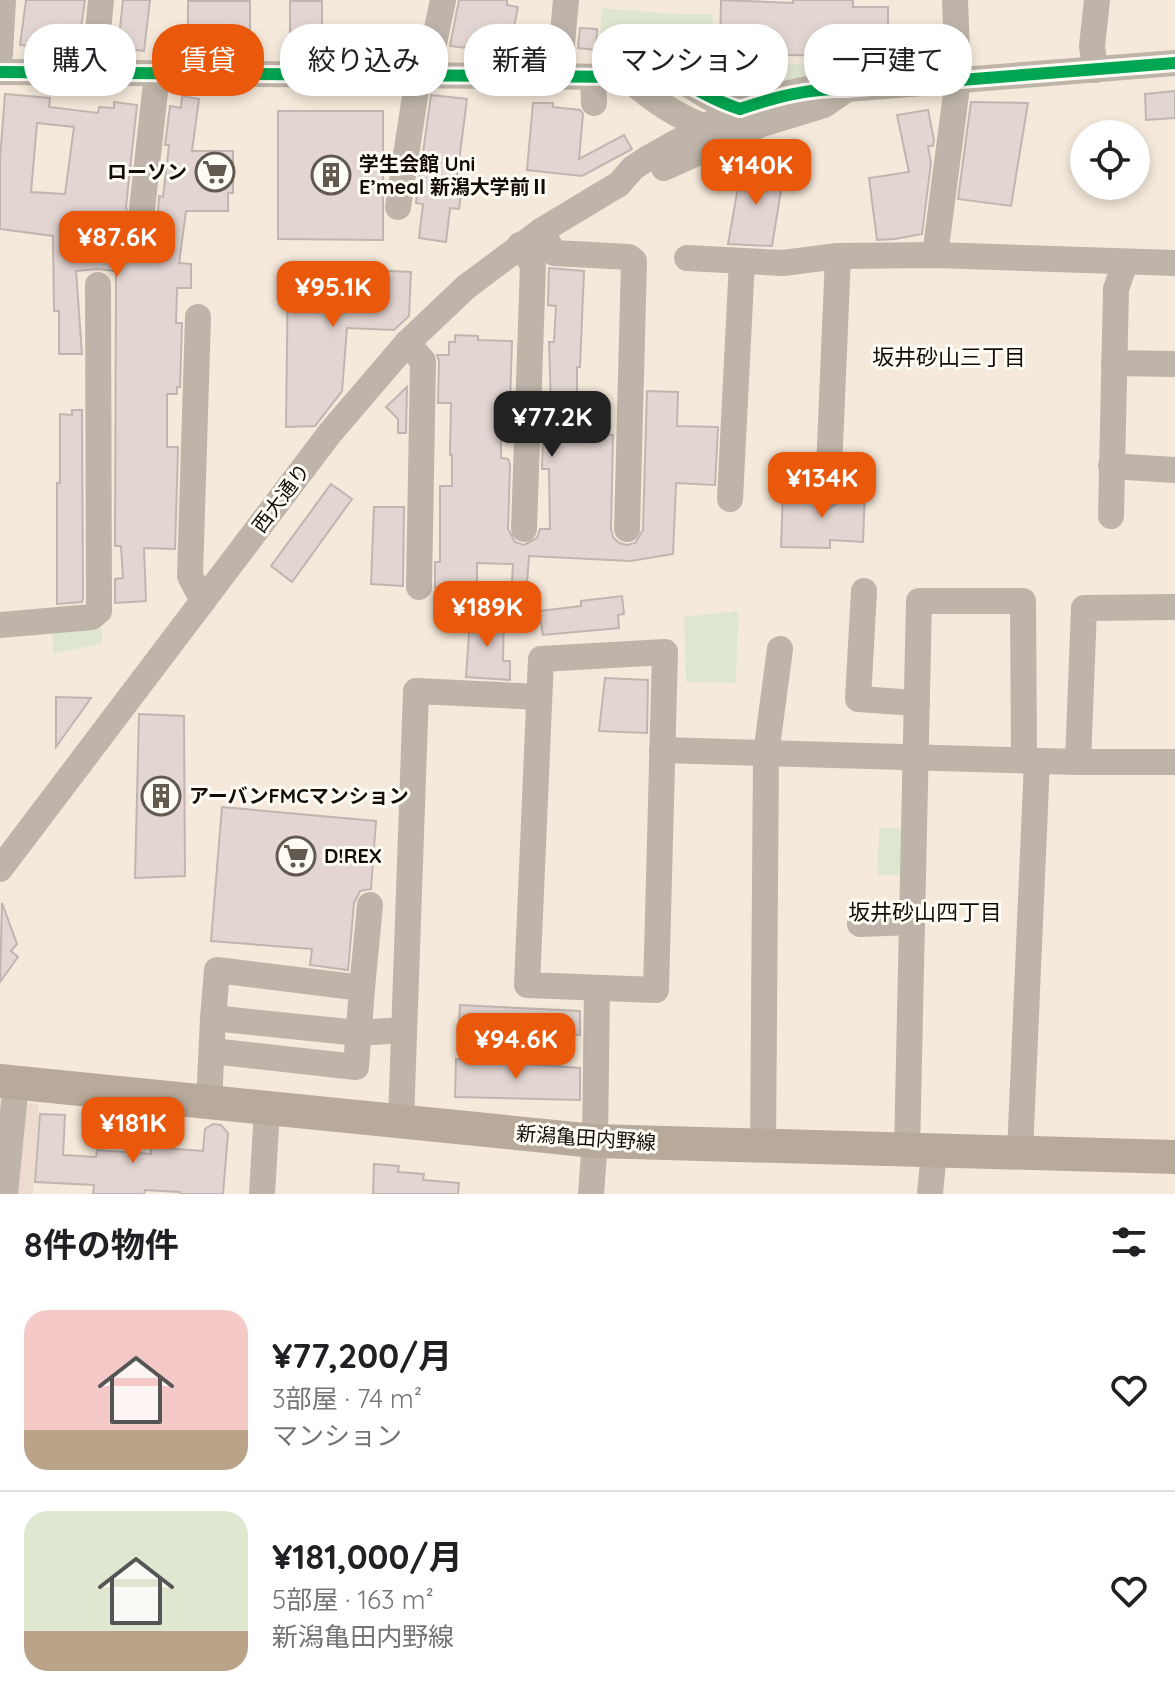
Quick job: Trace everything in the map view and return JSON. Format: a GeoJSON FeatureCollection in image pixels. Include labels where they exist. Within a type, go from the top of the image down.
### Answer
{"type":"FeatureCollection","features":[{"type":"Feature","properties":{"kind":"main road","name":"新潟亀田内野線"},"geometry":{"type":"LineString","coordinates":[[8,1082],[595,1141],[1175,1157]]}},
{"type":"Feature","properties":{"kind":"street"},"geometry":{"type":"LineString","coordinates":[[0,54],[3,0]]}},
{"type":"Feature","properties":{"kind":"street"},"geometry":{"type":"LineString","coordinates":[[99,24],[101,0]]}},
{"type":"Feature","properties":{"kind":"street"},"geometry":{"type":"LineString","coordinates":[[436,24],[443,0]]}},
{"type":"Feature","properties":{"kind":"street"},"geometry":{"type":"LineString","coordinates":[[564,24],[566,0]]}},
{"type":"Feature","properties":{"kind":"street"},"geometry":{"type":"LineString","coordinates":[[955,0],[956,24]]}},
{"type":"Feature","properties":{"kind":"street"},"geometry":{"type":"LineString","coordinates":[[1095,70],[1092,46],[1097,0]]}},
{"type":"Feature","properties":{"kind":"street","name":"西大通り"},"geometry":{"type":"LineString","coordinates":[[972,78],[1175,63]]}},
{"type":"Feature","properties":{"kind":"street"},"geometry":{"type":"LineString","coordinates":[[0,72],[24,72]]}},
{"type":"Feature","properties":{"kind":"street"},"geometry":{"type":"LineString","coordinates":[[142,209],[160,96]]}},
{"type":"Feature","properties":{"kind":"street"},"geometry":{"type":"LineString","coordinates":[[398,207],[418,96]]}},
{"type":"Feature","properties":{"kind":"street"},"geometry":{"type":"LineString","coordinates":[[594,96],[594,103]]}},
{"type":"Feature","properties":{"kind":"street"},"geometry":{"type":"LineString","coordinates":[[647,96],[704,127],[738,122]]}},
{"type":"Feature","properties":{"kind":"street"},"geometry":{"type":"LineString","coordinates":[[687,163],[704,127],[698,96]]}},
{"type":"Feature","properties":{"kind":"street"},"geometry":{"type":"LineString","coordinates":[[707,96],[738,122]]}},
{"type":"Feature","properties":{"kind":"street","name":"西大通り"},"geometry":{"type":"LineString","coordinates":[[619,184],[687,163],[738,122],[762,124],[824,105],[837,96]]}},
{"type":"Feature","properties":{"kind":"street"},"geometry":{"type":"LineString","coordinates":[[935,255],[956,96]]}},
{"type":"Feature","properties":{"kind":"street"},"geometry":{"type":"LineString","coordinates":[[648,158],[657,123],[652,100]]}},
{"type":"Feature","properties":{"kind":"street","name":"西大通り"},"geometry":{"type":"LineString","coordinates":[[0,869],[330,433],[407,343],[466,287],[530,238],[619,184],[633,168],[648,158],[704,127]]}},
{"type":"Feature","properties":{"kind":"street"},"geometry":{"type":"LineString","coordinates":[[530,238],[554,253],[629,257],[634,261],[627,529]]}},
{"type":"Feature","properties":{"kind":"street"},"geometry":{"type":"LineString","coordinates":[[524,529],[533,265],[530,238]]}},
{"type":"Feature","properties":{"kind":"street"},"geometry":{"type":"LineString","coordinates":[[703,257],[783,263],[838,256],[935,255],[1175,263]]}},
{"type":"Feature","properties":{"kind":"street"},"geometry":{"type":"LineString","coordinates":[[828,493],[838,256]]}},
{"type":"Feature","properties":{"kind":"street"},"geometry":{"type":"LineString","coordinates":[[730,499],[742,261]]}},
{"type":"Feature","properties":{"kind":"street"},"geometry":{"type":"LineString","coordinates":[[1111,516],[1116,289],[1125,263]]}},
{"type":"Feature","properties":{"kind":"street"},"geometry":{"type":"LineString","coordinates":[[0,625],[92,617],[99,611],[98,285]]}},
{"type":"Feature","properties":{"kind":"street"},"geometry":{"type":"LineString","coordinates":[[198,317],[185,576],[203,601]]}},
{"type":"Feature","properties":{"kind":"street"},"geometry":{"type":"LineString","coordinates":[[407,343],[423,361],[419,587]]}},
{"type":"Feature","properties":{"kind":"street"},"geometry":{"type":"LineString","coordinates":[[1114,363],[1175,364]]}},
{"type":"Feature","properties":{"kind":"street"},"geometry":{"type":"LineString","coordinates":[[1111,466],[1175,470]]}},
{"type":"Feature","properties":{"kind":"street"},"geometry":{"type":"LineString","coordinates":[[864,591],[858,699],[917,703]]}},
{"type":"Feature","properties":{"kind":"street"},"geometry":{"type":"LineString","coordinates":[[930,1194],[920,1151],[912,922],[919,601],[1023,601],[1030,760],[1020,1153]]}},
{"type":"Feature","properties":{"kind":"street"},"geometry":{"type":"LineString","coordinates":[[1078,762],[1084,608],[1175,607]]}},
{"type":"Feature","properties":{"kind":"street"},"geometry":{"type":"LineString","coordinates":[[763,1147],[766,754],[780,649]]}},
{"type":"Feature","properties":{"kind":"street"},"geometry":{"type":"LineString","coordinates":[[665,652],[662,750],[656,990],[527,985],[541,659],[665,652]]}},
{"type":"Feature","properties":{"kind":"street"},"geometry":{"type":"LineString","coordinates":[[401,1121],[416,691],[539,697]]}},
{"type":"Feature","properties":{"kind":"street"},"geometry":{"type":"LineString","coordinates":[[662,750],[1175,762]]}},
{"type":"Feature","properties":{"kind":"street"},"geometry":{"type":"LineString","coordinates":[[212,1051],[356,1067],[370,905]]}},
{"type":"Feature","properties":{"kind":"street"},"geometry":{"type":"LineString","coordinates":[[860,924],[912,922]]}},
{"type":"Feature","properties":{"kind":"street"},"geometry":{"type":"LineString","coordinates":[[209,1104],[217,970],[362,988]]}},
{"type":"Feature","properties":{"kind":"street"},"geometry":{"type":"LineString","coordinates":[[591,1194],[595,1141],[597,988]]}},
{"type":"Feature","properties":{"kind":"street"},"geometry":{"type":"LineString","coordinates":[[213,1018],[358,1033],[404,1030]]}},
{"type":"Feature","properties":{"kind":"street"},"geometry":{"type":"LineString","coordinates":[[4,1176],[8,1082]]}},
{"type":"Feature","properties":{"kind":"street"},"geometry":{"type":"LineString","coordinates":[[262,1194],[267,1110]]}},
{"type":"Feature","properties":{"kind":"shaded area"},"geometry":{"type":"Polygon","coordinates":[[[0,1100],[39,1104],[33,1194],[0,1194],[0,1100]]]}},
{"type":"Feature","properties":{"kind":"green space"},"geometry":{"type":"Polygon","coordinates":[[[602,8],[713,14],[712,24],[601,24],[602,8]]]}},
{"type":"Feature","properties":{"kind":"green space"},"geometry":{"type":"Polygon","coordinates":[[[788,64],[804,64],[804,80],[788,84],[788,64]]]}},
{"type":"Feature","properties":{"kind":"green space"},"geometry":{"type":"Polygon","coordinates":[[[738,611],[736,683],[686,682],[684,617],[738,611]]]}},
{"type":"Feature","properties":{"kind":"green space"},"geometry":{"type":"Polygon","coordinates":[[[101,623],[102,643],[54,654],[51,626],[101,623]]]}},
{"type":"Feature","properties":{"kind":"green space"},"geometry":{"type":"Polygon","coordinates":[[[879,828],[908,829],[907,875],[878,875],[879,828]]]}},
{"type":"Feature","properties":{"kind":"building"},"geometry":{"type":"Polygon","coordinates":[[[26,0],[85,0],[82,24],[24,24],[24,46],[20,45],[26,0]]]}},
{"type":"Feature","properties":{"kind":"building"},"geometry":{"type":"Polygon","coordinates":[[[123,0],[150,0],[144,51],[136,50],[136,24],[120,24],[123,0]]]}},
{"type":"Feature","properties":{"kind":"building"},"geometry":{"type":"Polygon","coordinates":[[[459,0],[507,0],[507,5],[518,7],[515,24],[464,24],[464,48],[450,46],[459,0]]]}},
{"type":"Feature","properties":{"kind":"building"},"geometry":{"type":"Polygon","coordinates":[[[721,0],[793,3],[793,0],[853,0],[853,7],[888,7],[888,24],[804,24],[804,55],[788,55],[788,24],[721,24],[721,0]]]}},
{"type":"Feature","properties":{"kind":"building"},"geometry":{"type":"Polygon","coordinates":[[[188,1],[250,1],[250,24],[188,24],[188,1]]]}},
{"type":"Feature","properties":{"kind":"building"},"geometry":{"type":"Polygon","coordinates":[[[290,1],[322,1],[322,24],[290,24],[290,1]]]}},
{"type":"Feature","properties":{"kind":"building"},"geometry":{"type":"Polygon","coordinates":[[[580,28],[592,29],[592,50],[578,48],[580,28]]]}},
{"type":"Feature","properties":{"kind":"building"},"geometry":{"type":"Polygon","coordinates":[[[1175,91],[1175,118],[1146,120],[1145,94],[1175,91]]]}},
{"type":"Feature","properties":{"kind":"building"},"geometry":{"type":"Polygon","coordinates":[[[5,94],[50,98],[49,107],[98,113],[99,107],[114,108],[114,102],[137,105],[126,207],[128,216],[139,225],[149,223],[158,212],[159,196],[163,197],[170,106],[181,108],[182,96],[199,99],[192,151],[233,151],[233,193],[228,193],[228,211],[186,211],[179,263],[191,264],[191,288],[177,288],[176,323],[182,323],[180,387],[177,387],[177,394],[167,394],[167,447],[178,447],[175,549],[144,548],[146,601],[115,603],[115,579],[123,578],[121,546],[115,546],[116,271],[76,271],[82,354],[59,354],[59,311],[54,311],[53,236],[0,229],[0,159],[5,94]],[[37,123],[31,192],[65,194],[74,127],[37,123]]]}},
{"type":"Feature","properties":{"kind":"building"},"geometry":{"type":"Polygon","coordinates":[[[431,96],[467,99],[456,185],[462,186],[459,209],[450,208],[446,242],[419,238],[423,204],[416,203],[431,96]]]}},
{"type":"Feature","properties":{"kind":"building"},"geometry":{"type":"Polygon","coordinates":[[[971,102],[1028,103],[1011,206],[958,199],[971,102]]]}},
{"type":"Feature","properties":{"kind":"building"},"geometry":{"type":"Polygon","coordinates":[[[533,103],[553,103],[553,107],[580,110],[583,114],[579,159],[624,135],[632,149],[582,176],[527,170],[533,103]]]}},
{"type":"Feature","properties":{"kind":"building"},"geometry":{"type":"Polygon","coordinates":[[[928,110],[934,140],[933,146],[928,146],[931,163],[922,234],[877,240],[869,178],[909,172],[897,115],[928,110]]]}},
{"type":"Feature","properties":{"kind":"building","name":"学生会館 Uni E’meal 新潟大学前Ⅱ"},"geometry":{"type":"Polygon","coordinates":[[[278,111],[383,111],[383,240],[278,239],[278,111]]]}},
{"type":"Feature","properties":{"kind":"building"},"geometry":{"type":"Polygon","coordinates":[[[742,164],[784,172],[772,246],[728,244],[742,164]]]}},
{"type":"Feature","properties":{"kind":"building"},"geometry":{"type":"Polygon","coordinates":[[[288,266],[411,272],[409,316],[394,330],[347,328],[342,391],[315,426],[286,427],[288,266]]]}},
{"type":"Feature","properties":{"kind":"building"},"geometry":{"type":"Polygon","coordinates":[[[549,268],[584,271],[580,367],[577,367],[577,434],[613,435],[613,537],[627,545],[635,543],[643,530],[647,391],[678,392],[677,426],[718,427],[715,485],[676,483],[673,554],[631,561],[529,556],[527,583],[512,582],[513,564],[477,563],[477,588],[435,588],[435,562],[440,562],[440,486],[452,486],[451,403],[438,403],[437,355],[449,355],[449,342],[455,342],[455,335],[478,336],[478,340],[512,341],[512,422],[501,422],[501,458],[508,459],[510,464],[508,529],[515,542],[524,545],[537,538],[540,529],[550,529],[549,469],[542,469],[544,405],[551,405],[549,342],[554,342],[556,306],[548,305],[549,268]]]}},
{"type":"Feature","properties":{"kind":"building"},"geometry":{"type":"Polygon","coordinates":[[[407,387],[406,433],[398,433],[398,419],[386,407],[407,387]]]}},
{"type":"Feature","properties":{"kind":"building"},"geometry":{"type":"Polygon","coordinates":[[[72,410],[82,410],[83,598],[82,602],[57,604],[60,414],[72,415],[72,410]]]}},
{"type":"Feature","properties":{"kind":"building"},"geometry":{"type":"Polygon","coordinates":[[[331,484],[352,499],[292,582],[271,566],[331,484]]]}},
{"type":"Feature","properties":{"kind":"building"},"geometry":{"type":"Polygon","coordinates":[[[847,490],[865,491],[863,542],[830,540],[830,548],[781,547],[783,492],[812,493],[819,506],[828,509],[841,502],[847,490]]]}},
{"type":"Feature","properties":{"kind":"building"},"geometry":{"type":"Polygon","coordinates":[[[374,507],[404,507],[403,586],[371,584],[374,507]]]}},
{"type":"Feature","properties":{"kind":"building"},"geometry":{"type":"Polygon","coordinates":[[[622,596],[624,614],[618,615],[619,628],[543,635],[539,611],[581,606],[581,601],[622,596]]]}},
{"type":"Feature","properties":{"kind":"building"},"geometry":{"type":"Polygon","coordinates":[[[504,615],[503,661],[510,661],[510,680],[466,677],[470,618],[504,615]]]}},
{"type":"Feature","properties":{"kind":"building"},"geometry":{"type":"Polygon","coordinates":[[[605,678],[648,680],[647,733],[599,731],[605,678]]]}},
{"type":"Feature","properties":{"kind":"building"},"geometry":{"type":"Polygon","coordinates":[[[56,697],[91,698],[56,747],[56,697]]]}},
{"type":"Feature","properties":{"kind":"building","name":"アーバンFMCマンション"},"geometry":{"type":"Polygon","coordinates":[[[139,714],[184,716],[185,876],[135,878],[139,714]]]}},
{"type":"Feature","properties":{"kind":"building","name":"D!REX"},"geometry":{"type":"Polygon","coordinates":[[[222,807],[376,821],[371,889],[360,891],[354,903],[348,970],[310,965],[312,949],[211,941],[222,807]]]}},
{"type":"Feature","properties":{"kind":"building"},"geometry":{"type":"Polygon","coordinates":[[[2,903],[17,944],[11,951],[18,957],[0,982],[2,903]]]}},
{"type":"Feature","properties":{"kind":"building"},"geometry":{"type":"Polygon","coordinates":[[[460,1005],[580,1011],[580,1035],[459,1028],[460,1005]]]}},
{"type":"Feature","properties":{"kind":"building"},"geometry":{"type":"Polygon","coordinates":[[[456,1059],[580,1068],[580,1100],[455,1097],[456,1059]]]}},
{"type":"Feature","properties":{"kind":"building"},"geometry":{"type":"Polygon","coordinates":[[[40,1114],[65,1115],[63,1155],[96,1157],[97,1150],[151,1154],[151,1147],[203,1151],[205,1129],[213,1124],[221,1125],[228,1133],[223,1194],[145,1190],[144,1194],[93,1194],[94,1185],[35,1182],[40,1114]]]}},
{"type":"Feature","properties":{"kind":"building"},"geometry":{"type":"Polygon","coordinates":[[[374,1164],[399,1166],[398,1172],[424,1174],[423,1180],[459,1183],[458,1194],[373,1194],[374,1164]]]}},
{"type":"Feature","properties":{"kind":"transit line"},"geometry":{"type":"LineString","coordinates":[[740,109],[819,90],[1175,63]]}},
{"type":"Feature","properties":{"kind":"transit line"},"geometry":{"type":"LineString","coordinates":[[0,72],[644,75],[673,79],[740,109]]}},
{"type":"Feature","properties":{"kind":"place","name":"ローソン"},"geometry":{"type":"Point","coordinates":[215,172]}},
{"type":"Feature","properties":{"kind":"place","name":"学生会館 Uni E’meal 新潟大学前Ⅱ"},"geometry":{"type":"Point","coordinates":[331,175]}},
{"type":"Feature","properties":{"kind":"place","name":"アーバンFMCマンション"},"geometry":{"type":"Point","coordinates":[161,796]}},
{"type":"Feature","properties":{"kind":"place","name":"D!REX"},"geometry":{"type":"Point","coordinates":[296,856]}},
{"type":"Feature","properties":{"kind":"district","name":"坂井砂山三丁目"},"geometry":{"type":"Point","coordinates":[949,357]}},
{"type":"Feature","properties":{"kind":"district","name":"坂井砂山四丁目"},"geometry":{"type":"Point","coordinates":[925,912]}}]}
